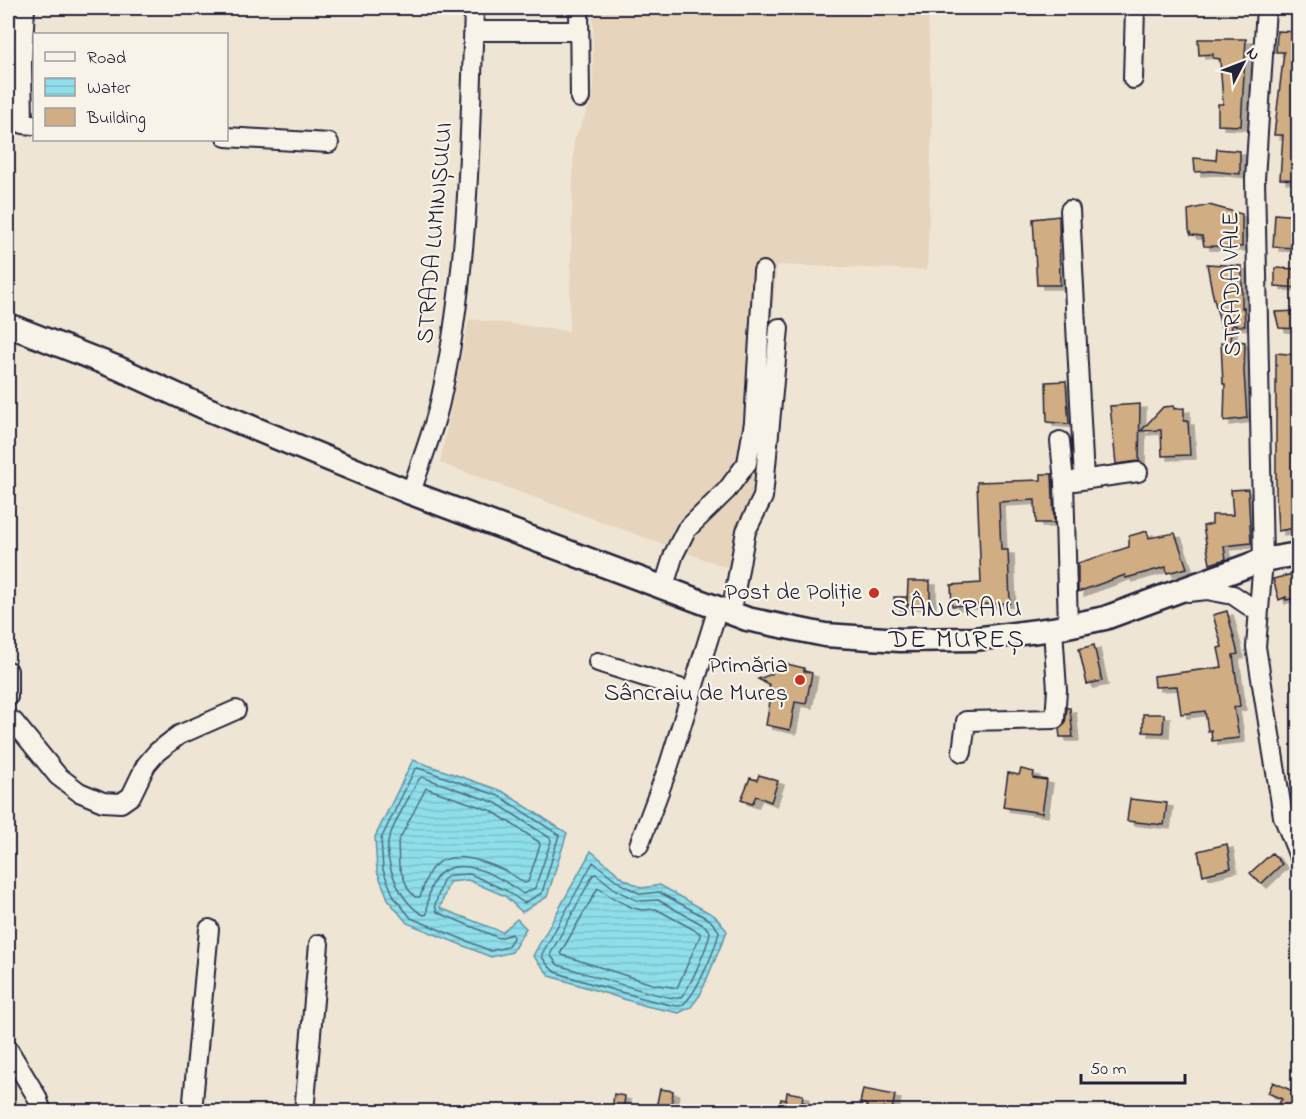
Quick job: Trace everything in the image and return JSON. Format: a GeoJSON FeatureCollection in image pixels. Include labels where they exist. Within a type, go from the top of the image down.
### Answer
{"type":"FeatureCollection","features":[{"type":"Feature","properties":{"kind":"main road"},"geometry":{"type":"LineString","coordinates":[[8,325],[118,368],[210,410],[411,493],[663,589],[747,619],[825,636],[900,640],[974,639],[1060,628],[1105,618],[1263,560],[1299,554]]}},
{"type":"Feature","properties":{"kind":"street"},"geometry":{"type":"LineString","coordinates":[[26,8],[15,62],[23,124],[33,125]]}},
{"type":"Feature","properties":{"kind":"street","name":"STRADA LUMINIȘULUI"},"geometry":{"type":"LineString","coordinates":[[411,493],[440,405],[457,312],[470,175],[474,8]]}},
{"type":"Feature","properties":{"kind":"street"},"geometry":{"type":"LineString","coordinates":[[579,8],[580,98]]}},
{"type":"Feature","properties":{"kind":"street"},"geometry":{"type":"LineString","coordinates":[[1133,79],[1135,8]]}},
{"type":"Feature","properties":{"kind":"street","name":"STRADA VALE"},"geometry":{"type":"LineString","coordinates":[[1266,8],[1255,179],[1263,560],[1256,647],[1283,816],[1299,854]]}},
{"type":"Feature","properties":{"kind":"street"},"geometry":{"type":"LineString","coordinates":[[473,31],[578,31]]}},
{"type":"Feature","properties":{"kind":"street"},"geometry":{"type":"LineString","coordinates":[[228,137],[329,143]]}},
{"type":"Feature","properties":{"kind":"street"},"geometry":{"type":"LineString","coordinates":[[1070,210],[1084,479]]}},
{"type":"Feature","properties":{"kind":"street"},"geometry":{"type":"LineString","coordinates":[[663,589],[674,554],[686,530],[727,490],[747,463],[754,422],[763,272]]}},
{"type":"Feature","properties":{"kind":"street"},"geometry":{"type":"LineString","coordinates":[[639,845],[669,765],[692,692],[724,611],[747,531],[763,497],[779,328]]}},
{"type":"Feature","properties":{"kind":"street"},"geometry":{"type":"LineString","coordinates":[[962,752],[966,721],[1055,719],[1064,482],[1060,441]]}},
{"type":"Feature","properties":{"kind":"street"},"geometry":{"type":"LineString","coordinates":[[1064,482],[1137,472]]}},
{"type":"Feature","properties":{"kind":"street"},"geometry":{"type":"LineString","coordinates":[[1177,592],[1207,590],[1233,596],[1258,612]]}},
{"type":"Feature","properties":{"kind":"street"},"geometry":{"type":"LineString","coordinates":[[598,662],[692,692]]}},
{"type":"Feature","properties":{"kind":"street"},"geometry":{"type":"LineString","coordinates":[[8,671],[8,697]]}},
{"type":"Feature","properties":{"kind":"street"},"geometry":{"type":"LineString","coordinates":[[8,718],[14,722],[58,776],[78,792],[103,802],[121,803],[131,796],[146,765],[157,752],[179,735],[236,710]]}},
{"type":"Feature","properties":{"kind":"street"},"geometry":{"type":"LineString","coordinates":[[192,1112],[209,929]]}},
{"type":"Feature","properties":{"kind":"street"},"geometry":{"type":"LineString","coordinates":[[304,1112],[319,944]]}},
{"type":"Feature","properties":{"kind":"street"},"geometry":{"type":"LineString","coordinates":[[8,1049],[38,1097],[42,1112]]}},
{"type":"Feature","properties":{"kind":"shaded area"},"geometry":{"type":"Polygon","coordinates":[[[593,8],[928,8],[932,124],[927,270],[777,265],[756,493],[743,512],[734,570],[440,463],[469,319],[569,331],[574,141],[593,97],[593,8]]]}},
{"type":"Feature","properties":{"kind":"water"},"geometry":{"type":"Polygon","coordinates":[[[413,760],[502,791],[567,833],[547,897],[522,912],[505,896],[468,880],[449,882],[440,908],[502,932],[517,919],[526,928],[512,952],[491,957],[407,923],[389,901],[377,871],[375,837],[413,760]]]}},
{"type":"Feature","properties":{"kind":"water"},"geometry":{"type":"Polygon","coordinates":[[[591,851],[624,879],[642,888],[660,885],[715,916],[727,931],[700,995],[691,1007],[679,1013],[646,1006],[550,976],[533,956],[591,851]]]}},
{"type":"Feature","properties":{"kind":"building"},"geometry":{"type":"Polygon","coordinates":[[[1277,31],[1299,32],[1299,180],[1280,179],[1283,135],[1274,135],[1284,52],[1276,52],[1277,31]]]}},
{"type":"Feature","properties":{"kind":"building"},"geometry":{"type":"Polygon","coordinates":[[[1198,39],[1246,39],[1241,126],[1218,125],[1218,104],[1223,104],[1220,59],[1213,58],[1213,54],[1199,55],[1198,39]]]}},
{"type":"Feature","properties":{"kind":"building"},"geometry":{"type":"Polygon","coordinates":[[[1217,149],[1240,151],[1240,174],[1195,172],[1194,158],[1216,160],[1217,149]]]}},
{"type":"Feature","properties":{"kind":"building"},"geometry":{"type":"Polygon","coordinates":[[[1209,205],[1242,214],[1242,247],[1204,246],[1202,236],[1191,235],[1188,210],[1209,205]]]}},
{"type":"Feature","properties":{"kind":"building"},"geometry":{"type":"Polygon","coordinates":[[[1275,214],[1299,216],[1299,248],[1273,247],[1275,214]]]}},
{"type":"Feature","properties":{"kind":"building"},"geometry":{"type":"Polygon","coordinates":[[[1059,216],[1060,285],[1037,285],[1033,219],[1059,216]]]}},
{"type":"Feature","properties":{"kind":"building"},"geometry":{"type":"Polygon","coordinates":[[[1207,264],[1242,266],[1242,308],[1244,307],[1245,326],[1232,325],[1230,340],[1245,342],[1247,418],[1224,421],[1225,384],[1223,384],[1221,343],[1225,342],[1207,264]]]}},
{"type":"Feature","properties":{"kind":"building"},"geometry":{"type":"Polygon","coordinates":[[[1275,268],[1299,269],[1299,288],[1275,286],[1275,268]]]}},
{"type":"Feature","properties":{"kind":"building"},"geometry":{"type":"Polygon","coordinates":[[[1299,311],[1299,329],[1279,328],[1275,312],[1299,311]]]}},
{"type":"Feature","properties":{"kind":"building"},"geometry":{"type":"Polygon","coordinates":[[[1276,353],[1299,355],[1299,416],[1293,416],[1299,439],[1299,506],[1295,507],[1294,528],[1278,531],[1276,493],[1276,353]]]}},
{"type":"Feature","properties":{"kind":"building"},"geometry":{"type":"Polygon","coordinates":[[[1066,381],[1069,424],[1047,422],[1046,382],[1066,381]]]}},
{"type":"Feature","properties":{"kind":"building"},"geometry":{"type":"Polygon","coordinates":[[[1140,404],[1139,461],[1116,464],[1110,406],[1140,404]]]}},
{"type":"Feature","properties":{"kind":"building"},"geometry":{"type":"Polygon","coordinates":[[[1174,406],[1174,409],[1184,408],[1184,421],[1188,421],[1190,455],[1162,456],[1161,430],[1141,431],[1163,407],[1174,406]]]}},
{"type":"Feature","properties":{"kind":"building"},"geometry":{"type":"Polygon","coordinates":[[[1041,474],[1052,474],[1054,523],[1036,523],[1035,500],[999,502],[1001,550],[1008,550],[1010,603],[952,606],[951,585],[981,583],[977,482],[1041,480],[1041,474]]]}},
{"type":"Feature","properties":{"kind":"building"},"geometry":{"type":"Polygon","coordinates":[[[1248,489],[1251,543],[1224,546],[1226,559],[1210,564],[1203,526],[1212,524],[1212,515],[1233,515],[1231,490],[1248,489]]]}},
{"type":"Feature","properties":{"kind":"building"},"geometry":{"type":"Polygon","coordinates":[[[1147,531],[1149,538],[1175,533],[1187,568],[1167,573],[1166,567],[1126,578],[1125,575],[1078,592],[1078,563],[1129,547],[1129,536],[1147,531]]]}},
{"type":"Feature","properties":{"kind":"building"},"geometry":{"type":"Polygon","coordinates":[[[1297,573],[1299,597],[1286,600],[1286,597],[1279,600],[1273,579],[1297,573]]]}},
{"type":"Feature","properties":{"kind":"building"},"geometry":{"type":"Polygon","coordinates":[[[908,581],[930,581],[930,605],[907,605],[908,581]]]}},
{"type":"Feature","properties":{"kind":"building"},"geometry":{"type":"Polygon","coordinates":[[[894,597],[907,597],[907,608],[894,608],[894,597]]]}},
{"type":"Feature","properties":{"kind":"building"},"geometry":{"type":"Polygon","coordinates":[[[1227,611],[1238,654],[1233,655],[1240,706],[1234,707],[1239,738],[1212,741],[1205,711],[1181,714],[1177,686],[1155,687],[1154,676],[1222,667],[1218,648],[1222,647],[1213,615],[1227,611]]]}},
{"type":"Feature","properties":{"kind":"building"},"geometry":{"type":"Polygon","coordinates":[[[1094,645],[1102,681],[1087,684],[1079,649],[1094,645]]]}},
{"type":"Feature","properties":{"kind":"building"},"geometry":{"type":"Polygon","coordinates":[[[787,664],[804,668],[804,671],[812,673],[806,704],[795,702],[790,730],[766,725],[772,690],[769,689],[770,685],[758,679],[772,674],[774,666],[786,668],[787,664]]]}},
{"type":"Feature","properties":{"kind":"building"},"geometry":{"type":"Polygon","coordinates":[[[1067,708],[1070,708],[1073,737],[1060,737],[1059,729],[1065,724],[1067,708]]]}},
{"type":"Feature","properties":{"kind":"building"},"geometry":{"type":"Polygon","coordinates":[[[1143,714],[1164,714],[1163,733],[1143,732],[1143,714]]]}},
{"type":"Feature","properties":{"kind":"building"},"geometry":{"type":"Polygon","coordinates":[[[1021,769],[1034,772],[1033,778],[1047,780],[1042,813],[1003,807],[1008,773],[1019,775],[1021,769]]]}},
{"type":"Feature","properties":{"kind":"building"},"geometry":{"type":"Polygon","coordinates":[[[759,775],[778,781],[771,802],[756,796],[752,804],[741,800],[750,778],[757,780],[759,775]]]}},
{"type":"Feature","properties":{"kind":"building"},"geometry":{"type":"Polygon","coordinates":[[[1130,799],[1167,803],[1164,825],[1127,821],[1130,799]]]}},
{"type":"Feature","properties":{"kind":"building"},"geometry":{"type":"Polygon","coordinates":[[[1227,844],[1231,868],[1203,875],[1198,851],[1227,844]]]}},
{"type":"Feature","properties":{"kind":"building"},"geometry":{"type":"Polygon","coordinates":[[[1272,853],[1282,864],[1261,884],[1250,873],[1272,853]]]}},
{"type":"Feature","properties":{"kind":"building"},"geometry":{"type":"Polygon","coordinates":[[[1273,1082],[1299,1094],[1299,1112],[1293,1112],[1278,1105],[1282,1099],[1268,1093],[1273,1082]]]}},
{"type":"Feature","properties":{"kind":"building"},"geometry":{"type":"Polygon","coordinates":[[[660,1089],[673,1091],[671,1112],[655,1112],[660,1089]]]}},
{"type":"Feature","properties":{"kind":"building"},"geometry":{"type":"Polygon","coordinates":[[[863,1089],[895,1095],[892,1110],[866,1108],[867,1105],[860,1103],[863,1089]]]}},
{"type":"Feature","properties":{"kind":"building"},"geometry":{"type":"Polygon","coordinates":[[[787,1092],[803,1095],[802,1102],[822,1108],[822,1112],[778,1112],[781,1099],[786,1100],[787,1092]]]}},
{"type":"Feature","properties":{"kind":"building"},"geometry":{"type":"Polygon","coordinates":[[[614,1094],[625,1096],[623,1112],[612,1112],[614,1094]]]}},
{"type":"Feature","properties":{"kind":"place","name":"Post de Poliție"},"geometry":{"type":"Point","coordinates":[874,593]}},
{"type":"Feature","properties":{"kind":"place","name":"Primăria Sâncraiu de Mureș"},"geometry":{"type":"Point","coordinates":[800,680]}},
{"type":"Feature","properties":{"kind":"district","name":"SÂNCRAIU DE MUREȘ"},"geometry":{"type":"Point","coordinates":[957,624]}}]}
